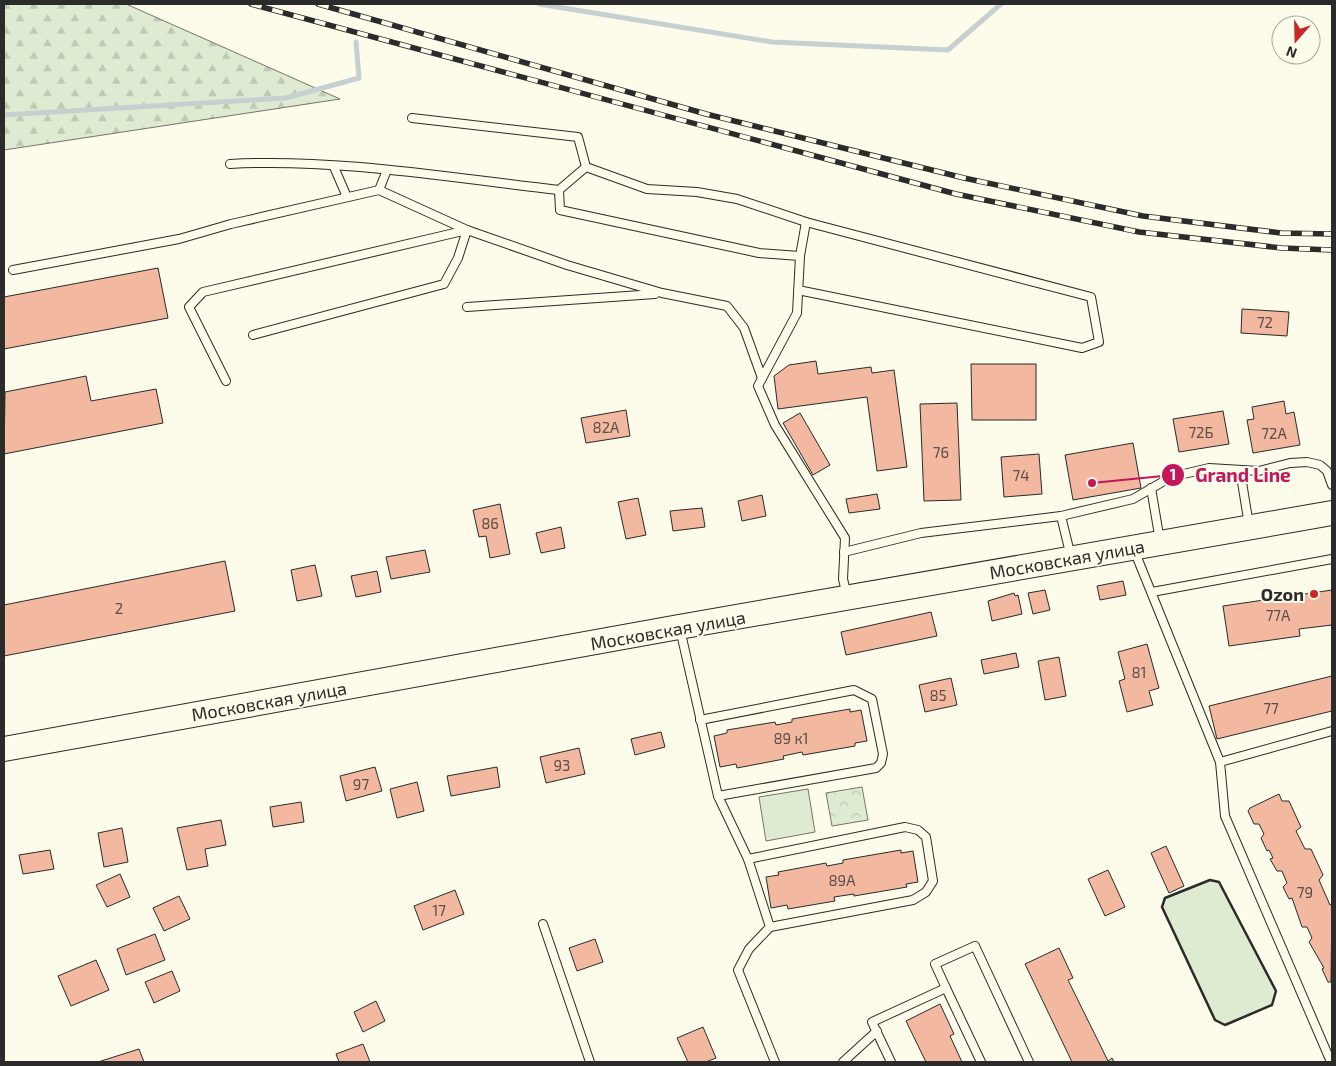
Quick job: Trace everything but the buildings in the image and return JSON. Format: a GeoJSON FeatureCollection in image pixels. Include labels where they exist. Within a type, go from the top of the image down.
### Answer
{"type":"FeatureCollection","features":[{"type":"Feature","properties":{"kind":"main road","name":"Московская улица"},"geometry":{"type":"LineString","coordinates":[[4,750],[1071,558],[1332,513]]}},
{"type":"Feature","properties":{"kind":"lane"},"geometry":{"type":"LineString","coordinates":[[412,118],[578,136],[586,167]]}},
{"type":"Feature","properties":{"kind":"lane"},"geometry":{"type":"LineString","coordinates":[[230,164],[266,162],[387,170],[559,190],[586,167]]}},
{"type":"Feature","properties":{"kind":"lane"},"geometry":{"type":"LineString","coordinates":[[334,167],[348,197]]}},
{"type":"Feature","properties":{"kind":"lane"},"geometry":{"type":"LineString","coordinates":[[586,167],[647,189],[697,192],[737,199],[806,222],[1091,297],[1099,342],[1082,348],[798,290]]}},
{"type":"Feature","properties":{"kind":"lane"},"geometry":{"type":"LineString","coordinates":[[379,190],[387,170]]}},
{"type":"Feature","properties":{"kind":"lane"},"geometry":{"type":"LineString","coordinates":[[13,270],[180,239],[231,224],[379,190],[468,230],[567,265],[662,293],[727,306],[744,328],[762,378]]}},
{"type":"Feature","properties":{"kind":"lane"},"geometry":{"type":"LineString","coordinates":[[559,190],[560,210],[740,249],[800,256]]}},
{"type":"Feature","properties":{"kind":"lane"},"geometry":{"type":"LineString","coordinates":[[806,222],[800,256],[796,313],[758,386],[775,425],[845,538],[843,579],[848,598]]}},
{"type":"Feature","properties":{"kind":"lane"},"geometry":{"type":"LineString","coordinates":[[252,335],[444,284],[458,258],[468,230]]}},
{"type":"Feature","properties":{"kind":"lane"},"geometry":{"type":"LineString","coordinates":[[226,381],[188,307],[203,292],[468,230]]}},
{"type":"Feature","properties":{"kind":"lane"},"geometry":{"type":"LineString","coordinates":[[467,307],[662,293]]}},
{"type":"Feature","properties":{"kind":"lane"},"geometry":{"type":"LineString","coordinates":[[844,552],[921,532],[1061,516],[1133,499],[1184,472],[1209,468],[1259,471],[1290,463],[1307,462],[1320,464],[1327,471],[1332,485]]}},
{"type":"Feature","properties":{"kind":"lane"},"geometry":{"type":"LineString","coordinates":[[1240,470],[1249,528]]}},
{"type":"Feature","properties":{"kind":"lane"},"geometry":{"type":"LineString","coordinates":[[1151,488],[1161,543]]}},
{"type":"Feature","properties":{"kind":"lane"},"geometry":{"type":"LineString","coordinates":[[1061,516],[1071,558]]}},
{"type":"Feature","properties":{"kind":"lane"},"geometry":{"type":"LineString","coordinates":[[1133,548],[1220,762],[1225,816],[1331,1062]]}},
{"type":"Feature","properties":{"kind":"lane"},"geometry":{"type":"LineString","coordinates":[[1152,592],[1332,559]]}},
{"type":"Feature","properties":{"kind":"lane"},"geometry":{"type":"LineString","coordinates":[[679,628],[718,796],[748,859],[770,928]]}},
{"type":"Feature","properties":{"kind":"lane"},"geometry":{"type":"LineString","coordinates":[[700,720],[854,690],[872,698],[883,754],[881,763],[876,768],[718,796]]}},
{"type":"Feature","properties":{"kind":"lane"},"geometry":{"type":"LineString","coordinates":[[1220,762],[1332,732]]}},
{"type":"Feature","properties":{"kind":"lane"},"geometry":{"type":"LineString","coordinates":[[748,859],[905,827],[918,830],[926,837],[933,882],[926,892],[913,900],[770,928],[749,948],[738,970],[775,1062]]}},
{"type":"Feature","properties":{"kind":"lane"},"geometry":{"type":"LineString","coordinates":[[543,924],[590,1062]]}},
{"type":"Feature","properties":{"kind":"lane"},"geometry":{"type":"LineString","coordinates":[[981,1062],[935,964],[975,946],[1029,1062]]}},
{"type":"Feature","properties":{"kind":"lane"},"geometry":{"type":"LineString","coordinates":[[891,1062],[872,1022],[946,988]]}},
{"type":"Feature","properties":{"kind":"lane"},"geometry":{"type":"LineString","coordinates":[[843,1062],[877,1031]]}},
{"type":"Feature","properties":{"kind":"green space"},"geometry":{"type":"Polygon","coordinates":[[[4,4],[126,4],[340,99],[4,150],[4,4]]]}},
{"type":"Feature","properties":{"kind":"green space"},"geometry":{"type":"Polygon","coordinates":[[[862,787],[868,820],[832,826],[826,793],[862,787]]]}},
{"type":"Feature","properties":{"kind":"green space"},"geometry":{"type":"Polygon","coordinates":[[[808,789],[815,832],[766,841],[759,797],[808,789]]]}},
{"type":"Feature","properties":{"kind":"green space"},"geometry":{"type":"Polygon","coordinates":[[[1210,880],[1219,882],[1276,991],[1272,1005],[1225,1025],[1215,1020],[1162,907],[1165,898],[1210,880]]]}},
{"type":"Feature","properties":{"kind":"waterway"},"geometry":{"type":"LineString","coordinates":[[539,4],[772,42],[948,50],[1001,4]]}},
{"type":"Feature","properties":{"kind":"waterway"},"geometry":{"type":"LineString","coordinates":[[4,115],[286,98],[359,78],[356,42]]}},
{"type":"Feature","properties":{"kind":"railway"},"geometry":{"type":"LineString","coordinates":[[251,4],[956,194],[1139,232],[1282,248],[1332,250]]}},
{"type":"Feature","properties":{"kind":"railway"},"geometry":{"type":"LineString","coordinates":[[318,4],[706,114],[964,178],[1143,216],[1281,233],[1332,234]]}},
{"type":"Feature","properties":{"kind":"wall"},"geometry":{"type":"LineString","coordinates":[[1210,880],[1219,882],[1276,991],[1272,1005],[1225,1025],[1215,1020],[1162,907],[1165,898],[1210,880]]}},
{"type":"Feature","properties":{"kind":"place","name":"Grand Line"},"geometry":{"type":"Point","coordinates":[1092,483]}},
{"type":"Feature","properties":{"kind":"place","name":"Ozon"},"geometry":{"type":"Point","coordinates":[1314,594]}}]}
